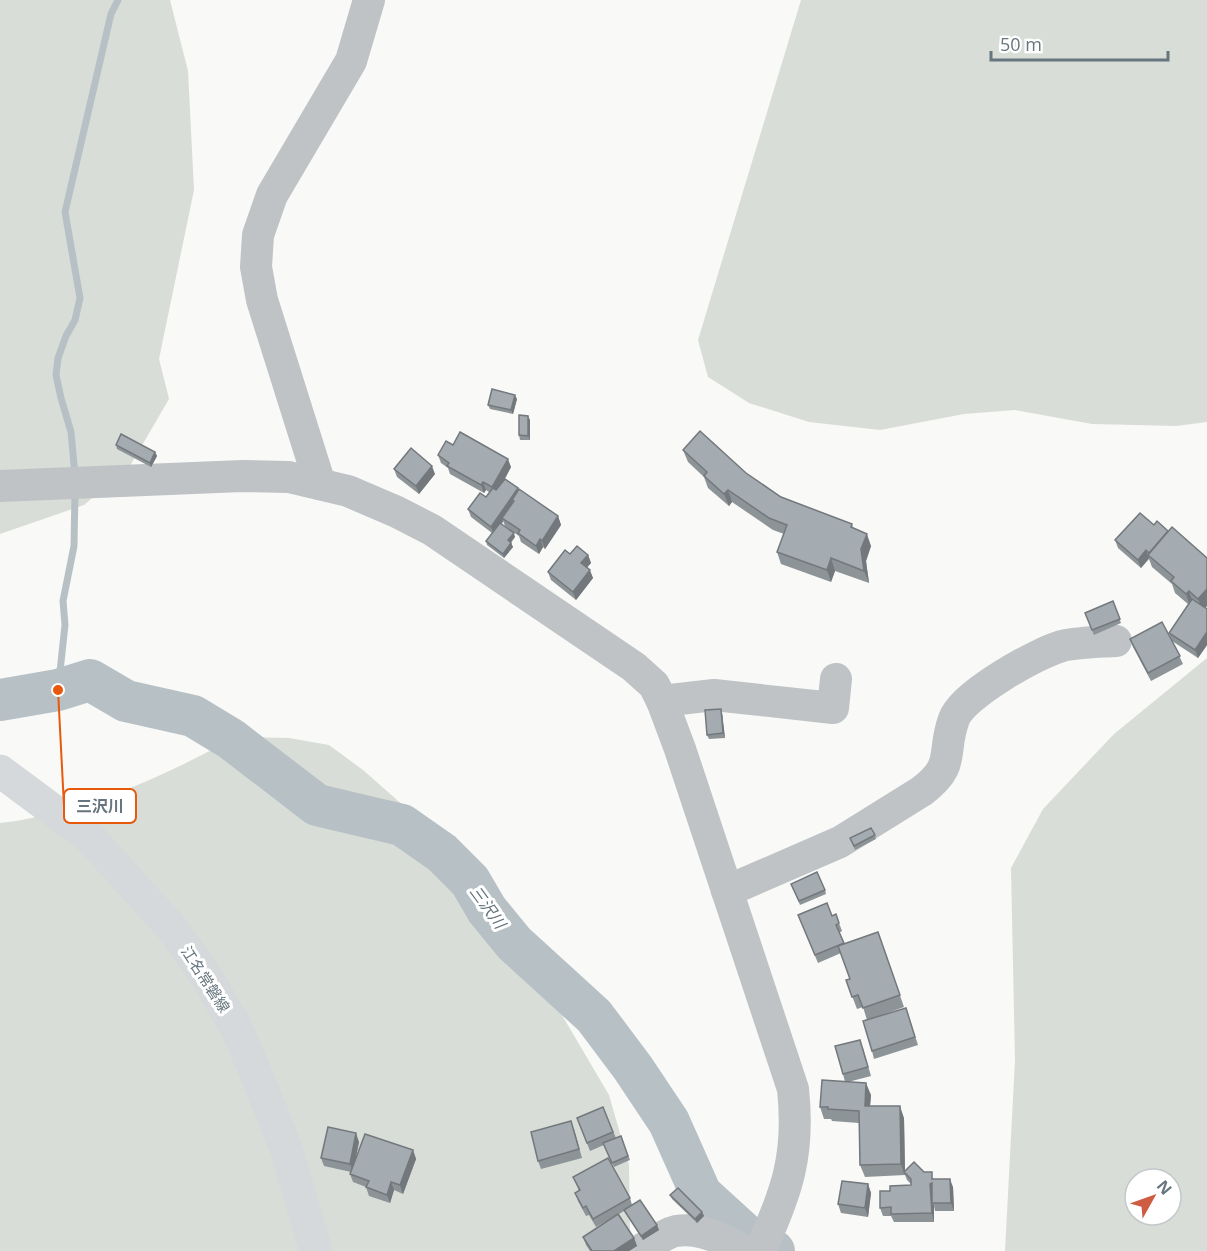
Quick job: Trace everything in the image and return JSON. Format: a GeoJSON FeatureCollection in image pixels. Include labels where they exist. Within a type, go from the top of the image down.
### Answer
{"type":"FeatureCollection","features":[{"type":"Feature","properties":{"kind":"main road","name":"江名常磐線"},"geometry":{"type":"LineString","coordinates":[[0,771],[89,837],[171,927],[206,976],[236,1027],[260,1081],[286,1148],[316,1251]]}},
{"type":"Feature","properties":{"kind":"street"},"geometry":{"type":"LineString","coordinates":[[320,484],[262,300],[256,267],[258,235],[272,195],[351,61],[369,0]]}},
{"type":"Feature","properties":{"kind":"street"},"geometry":{"type":"LineString","coordinates":[[0,486],[242,476],[289,477],[348,491],[432,530],[634,667],[654,686],[662,700],[793,1089],[796,1119],[791,1170],[780,1208],[760,1251]]}},
{"type":"Feature","properties":{"kind":"street"},"geometry":{"type":"LineString","coordinates":[[727,891],[840,842],[928,786],[945,767],[951,731],[957,712],[975,695],[1035,656],[1063,646],[1116,641]]}},
{"type":"Feature","properties":{"kind":"street"},"geometry":{"type":"LineString","coordinates":[[662,700],[714,695],[833,708],[836,679]]}},
{"type":"Feature","properties":{"kind":"street"},"geometry":{"type":"LineString","coordinates":[[639,1251],[676,1231],[688,1230],[715,1237],[742,1251]]}},
{"type":"Feature","properties":{"kind":"shaded area"},"geometry":{"type":"Polygon","coordinates":[[[0,0],[170,0],[188,71],[194,190],[159,359],[169,399],[130,466],[84,505],[0,534],[0,0]]]}},
{"type":"Feature","properties":{"kind":"shaded area"},"geometry":{"type":"Polygon","coordinates":[[[801,0],[1207,0],[1207,422],[1176,426],[1092,424],[1015,410],[964,414],[880,430],[809,422],[749,403],[708,377],[698,340],[801,0]]]}},
{"type":"Feature","properties":{"kind":"shaded area"},"geometry":{"type":"Polygon","coordinates":[[[1207,658],[1207,1251],[1005,1251],[1015,1060],[1011,868],[1043,809],[1114,734],[1207,658]]]}},
{"type":"Feature","properties":{"kind":"shaded area"},"geometry":{"type":"Polygon","coordinates":[[[235,737],[289,738],[329,745],[363,770],[413,814],[456,865],[507,941],[546,988],[609,1095],[629,1165],[630,1231],[634,1251],[0,1251],[0,823],[86,804],[130,788],[172,770],[235,737]]]}},
{"type":"Feature","properties":{"kind":"building"},"geometry":{"type":"Polygon","coordinates":[[[492,389],[515,395],[511,410],[488,405],[492,389]]]}},
{"type":"Feature","properties":{"kind":"building"},"geometry":{"type":"Polygon","coordinates":[[[519,415],[528,416],[528,436],[519,435],[519,415]]]}},
{"type":"Feature","properties":{"kind":"building"},"geometry":{"type":"Polygon","coordinates":[[[700,431],[746,473],[781,497],[852,524],[851,527],[867,534],[861,549],[864,571],[831,558],[827,570],[777,552],[787,525],[769,518],[728,490],[724,494],[704,476],[707,472],[683,450],[700,431]]]}},
{"type":"Feature","properties":{"kind":"building"},"geometry":{"type":"Polygon","coordinates":[[[460,432],[508,459],[492,487],[483,482],[481,485],[447,466],[449,463],[438,455],[446,441],[453,445],[460,432]]]}},
{"type":"Feature","properties":{"kind":"building"},"geometry":{"type":"Polygon","coordinates":[[[121,434],[155,452],[150,463],[116,445],[121,434]]]}},
{"type":"Feature","properties":{"kind":"building"},"geometry":{"type":"Polygon","coordinates":[[[411,448],[432,466],[416,486],[394,469],[411,448]]]}},
{"type":"Feature","properties":{"kind":"building"},"geometry":{"type":"Polygon","coordinates":[[[505,479],[518,488],[491,527],[468,509],[480,493],[486,497],[505,479]]]}},
{"type":"Feature","properties":{"kind":"building"},"geometry":{"type":"Polygon","coordinates":[[[519,489],[558,516],[542,541],[540,539],[536,546],[518,533],[520,530],[502,518],[519,489]]]}},
{"type":"Feature","properties":{"kind":"building"},"geometry":{"type":"Polygon","coordinates":[[[1140,513],[1154,525],[1157,521],[1168,531],[1149,553],[1146,550],[1138,560],[1115,540],[1140,513]]]}},
{"type":"Feature","properties":{"kind":"building"},"geometry":{"type":"Polygon","coordinates":[[[500,523],[514,533],[508,540],[511,543],[503,554],[486,541],[500,523]]]}},
{"type":"Feature","properties":{"kind":"building"},"geometry":{"type":"Polygon","coordinates":[[[1172,527],[1207,558],[1207,589],[1198,599],[1189,591],[1186,594],[1171,581],[1174,577],[1148,555],[1172,527]]]}},
{"type":"Feature","properties":{"kind":"building"},"geometry":{"type":"Polygon","coordinates":[[[577,546],[588,555],[581,563],[590,570],[573,592],[548,572],[565,550],[570,554],[577,546]]]}},
{"type":"Feature","properties":{"kind":"building"},"geometry":{"type":"Polygon","coordinates":[[[1192,599],[1207,609],[1207,632],[1195,650],[1169,633],[1192,599]]]}},
{"type":"Feature","properties":{"kind":"building"},"geometry":{"type":"Polygon","coordinates":[[[1113,601],[1120,619],[1092,630],[1085,613],[1113,601]]]}},
{"type":"Feature","properties":{"kind":"building"},"geometry":{"type":"Polygon","coordinates":[[[1162,622],[1180,656],[1148,673],[1130,639],[1162,622]]]}},
{"type":"Feature","properties":{"kind":"building"},"geometry":{"type":"Polygon","coordinates":[[[721,709],[723,733],[707,735],[705,710],[721,709]]]}},
{"type":"Feature","properties":{"kind":"building"},"geometry":{"type":"Polygon","coordinates":[[[871,828],[875,835],[854,846],[850,838],[871,828]]]}},
{"type":"Feature","properties":{"kind":"building"},"geometry":{"type":"Polygon","coordinates":[[[817,872],[825,890],[799,901],[791,884],[817,872]]]}},
{"type":"Feature","properties":{"kind":"building"},"geometry":{"type":"Polygon","coordinates":[[[827,903],[832,916],[836,914],[839,923],[836,925],[844,943],[815,955],[798,915],[827,903]]]}},
{"type":"Feature","properties":{"kind":"building"},"geometry":{"type":"Polygon","coordinates":[[[878,932],[900,995],[863,1008],[858,995],[852,997],[846,980],[850,979],[838,946],[878,932]]]}},
{"type":"Feature","properties":{"kind":"building"},"geometry":{"type":"Polygon","coordinates":[[[906,1008],[915,1037],[872,1051],[863,1021],[906,1008]]]}},
{"type":"Feature","properties":{"kind":"building"},"geometry":{"type":"Polygon","coordinates":[[[860,1040],[868,1067],[843,1074],[835,1046],[860,1040]]]}},
{"type":"Feature","properties":{"kind":"building"},"geometry":{"type":"Polygon","coordinates":[[[822,1080],[866,1083],[865,1106],[900,1106],[901,1164],[860,1165],[859,1111],[820,1107],[822,1080]]]}},
{"type":"Feature","properties":{"kind":"building"},"geometry":{"type":"Polygon","coordinates":[[[603,1107],[613,1132],[587,1143],[577,1118],[603,1107]]]}},
{"type":"Feature","properties":{"kind":"building"},"geometry":{"type":"Polygon","coordinates":[[[571,1121],[579,1149],[538,1161],[531,1132],[571,1121]]]}},
{"type":"Feature","properties":{"kind":"building"},"geometry":{"type":"Polygon","coordinates":[[[328,1127],[356,1133],[350,1164],[321,1158],[328,1127]]]}},
{"type":"Feature","properties":{"kind":"building"},"geometry":{"type":"Polygon","coordinates":[[[365,1134],[413,1150],[400,1185],[391,1182],[387,1195],[366,1187],[369,1181],[350,1174],[365,1134]]]}},
{"type":"Feature","properties":{"kind":"building"},"geometry":{"type":"Polygon","coordinates":[[[621,1136],[628,1156],[612,1163],[603,1143],[621,1136]]]}},
{"type":"Feature","properties":{"kind":"building"},"geometry":{"type":"Polygon","coordinates":[[[608,1158],[630,1198],[593,1219],[586,1206],[583,1208],[575,1193],[580,1190],[573,1177],[608,1158]]]}},
{"type":"Feature","properties":{"kind":"building"},"geometry":{"type":"Polygon","coordinates":[[[914,1162],[924,1172],[932,1172],[932,1179],[950,1179],[951,1203],[932,1203],[932,1183],[930,1184],[932,1213],[891,1214],[891,1207],[880,1208],[880,1191],[890,1191],[890,1186],[911,1185],[911,1179],[904,1172],[914,1162]]]}},
{"type":"Feature","properties":{"kind":"building"},"geometry":{"type":"Polygon","coordinates":[[[842,1181],[868,1184],[865,1208],[838,1204],[842,1181]]]}},
{"type":"Feature","properties":{"kind":"building"},"geometry":{"type":"Polygon","coordinates":[[[678,1188],[702,1212],[695,1219],[670,1195],[678,1188]]]}},
{"type":"Feature","properties":{"kind":"building"},"geometry":{"type":"Polygon","coordinates":[[[640,1200],[657,1225],[641,1236],[624,1210],[640,1200]]]}},
{"type":"Feature","properties":{"kind":"building"},"geometry":{"type":"Polygon","coordinates":[[[618,1214],[634,1238],[614,1251],[592,1251],[583,1237],[618,1214]]]}},
{"type":"Feature","properties":{"kind":"waterway"},"geometry":{"type":"LineString","coordinates":[[75,475],[71,432],[56,375],[58,358],[75,320],[80,298],[65,212],[111,14],[118,0]]}},
{"type":"Feature","properties":{"kind":"waterway"},"geometry":{"type":"LineString","coordinates":[[58,690],[65,625],[63,601],[74,546],[75,492]]}},
{"type":"Feature","properties":{"kind":"waterway","name":"三沢川"},"geometry":{"type":"LineString","coordinates":[[0,700],[58,690],[90,680],[126,701],[193,716],[231,739],[317,805],[402,825],[442,853],[470,881],[487,910],[514,943],[594,1016],[633,1068],[669,1122],[701,1194],[746,1235],[774,1251]]}},
{"type":"Feature","properties":{"kind":"place","name":"三沢川"},"geometry":{"type":"Point","coordinates":[58,690]}}]}
